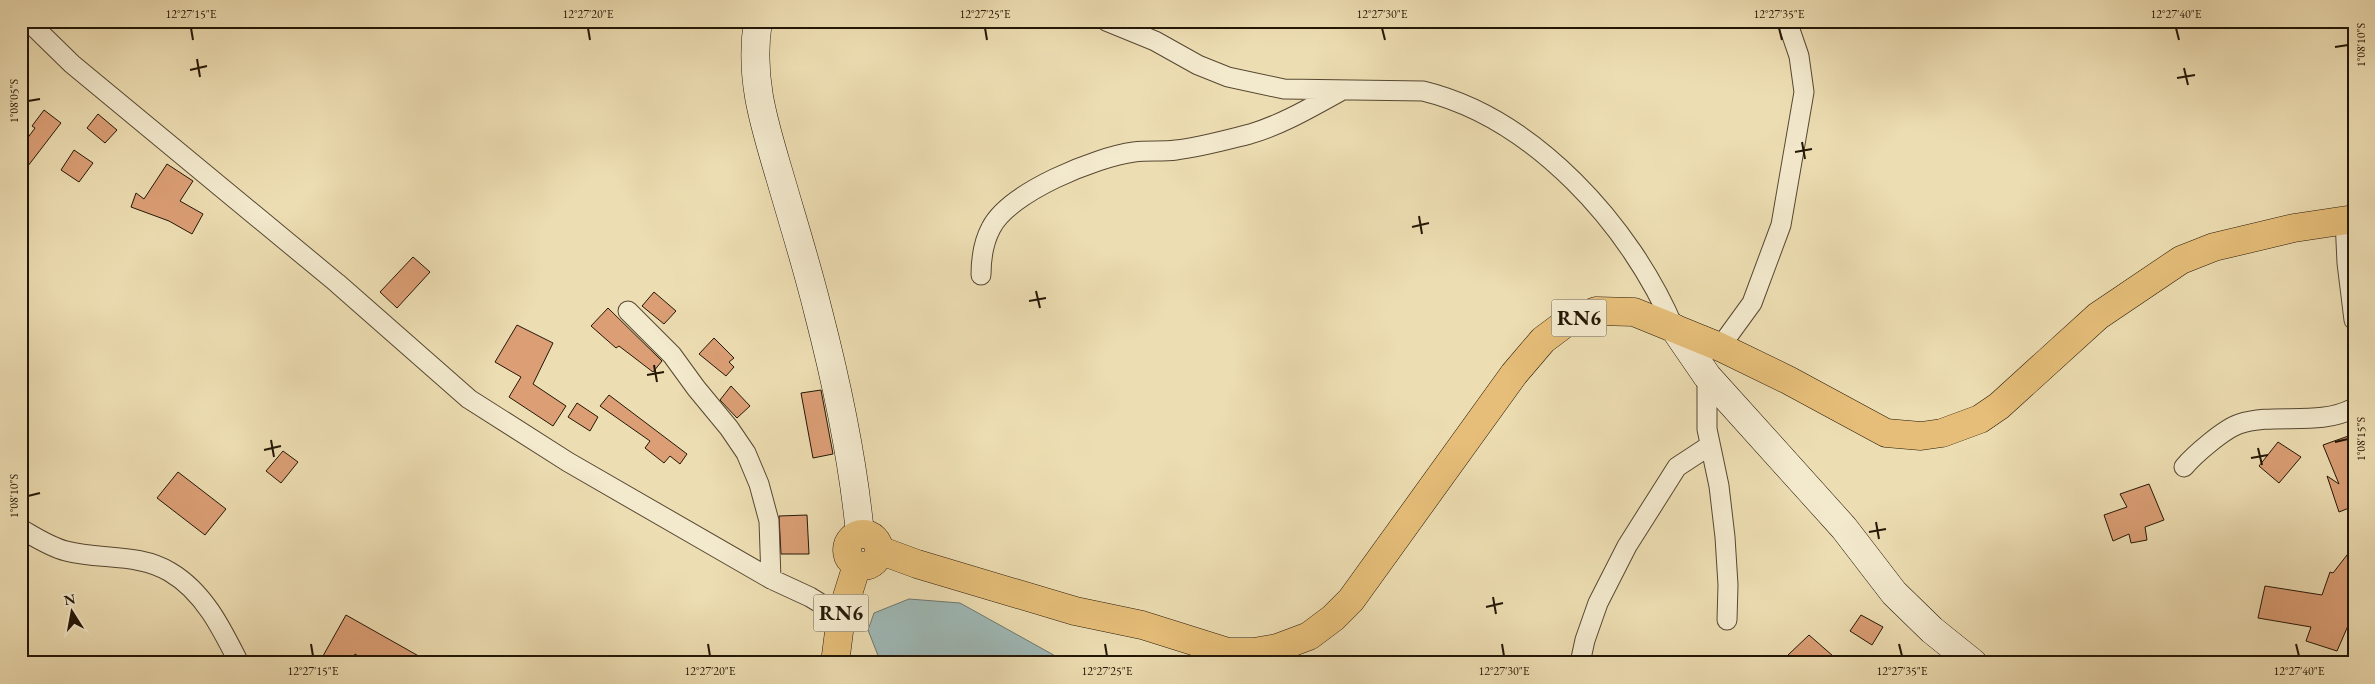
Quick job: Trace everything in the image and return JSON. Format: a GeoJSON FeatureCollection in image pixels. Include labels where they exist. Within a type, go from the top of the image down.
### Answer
{"type":"FeatureCollection","features":[{"type":"Feature","properties":{"kind":"highway","name":"RN6"},"geometry":{"type":"LineString","coordinates":[[835,663],[841,616],[865,550],[1075,611],[1142,625],[1228,652],[1254,652],[1277,648],[1309,636],[1333,618],[1351,600],[1509,382],[1543,340],[1567,322],[1596,311],[1634,312],[1720,347],[1788,380],[1886,433],[1920,436],[1942,434],[1980,419],[1999,406],[2098,316],[2181,260],[2214,247],[2294,228],[2349,219]]}},
{"type":"Feature","properties":{"kind":"main road"},"geometry":{"type":"LineString","coordinates":[[758,21],[754,49],[757,84],[764,122],[819,312],[855,480],[865,550]]}},
{"type":"Feature","properties":{"kind":"main road"},"geometry":{"type":"LineString","coordinates":[[1674,328],[1707,376],[1844,528],[1894,593],[1932,630],[1973,663]]}},
{"type":"Feature","properties":{"kind":"street"},"geometry":{"type":"LineString","coordinates":[[28,21],[72,64],[337,283],[469,399],[568,462],[686,528],[771,579],[810,597],[841,616]]}},
{"type":"Feature","properties":{"kind":"street"},"geometry":{"type":"LineString","coordinates":[[1106,21],[1155,41],[1198,65],[1228,77],[1284,89],[1342,91],[1407,90],[1436,94],[1480,113],[1523,138],[1561,168],[1608,218],[1650,278],[1674,328]]}},
{"type":"Feature","properties":{"kind":"street"},"geometry":{"type":"LineString","coordinates":[[1720,347],[1752,303],[1781,225],[1804,92],[1799,56],[1786,21]]}},
{"type":"Feature","properties":{"kind":"street"},"geometry":{"type":"LineString","coordinates":[[981,275],[981,254],[991,226],[1017,200],[1051,180],[1090,162],[1134,152],[1176,150],[1252,133],[1295,116],[1342,91]]}},
{"type":"Feature","properties":{"kind":"street"},"geometry":{"type":"LineString","coordinates":[[2349,219],[2346,262],[2354,320]]}},
{"type":"Feature","properties":{"kind":"street"},"geometry":{"type":"LineString","coordinates":[[628,312],[672,355],[746,453],[759,484],[769,521],[771,579]]}},
{"type":"Feature","properties":{"kind":"street"},"geometry":{"type":"LineString","coordinates":[[1707,376],[1707,429],[1709,446],[1719,486],[1725,537],[1728,584],[1726,620]]}},
{"type":"Feature","properties":{"kind":"street"},"geometry":{"type":"LineString","coordinates":[[2184,467],[2226,430],[2240,424],[2267,420],[2313,419],[2330,416],[2354,408]]}},
{"type":"Feature","properties":{"kind":"street"},"geometry":{"type":"LineString","coordinates":[[1580,663],[1585,640],[1598,603],[1627,546],[1677,467],[1709,446]]}},
{"type":"Feature","properties":{"kind":"street"},"geometry":{"type":"LineString","coordinates":[[21,529],[45,543],[65,551],[120,558],[150,564],[170,572],[206,606],[239,663]]}},
{"type":"Feature","properties":{"kind":"water"},"geometry":{"type":"Polygon","coordinates":[[[909,599],[960,603],[1068,663],[881,663],[868,630],[874,613],[909,599]]]}},
{"type":"Feature","properties":{"kind":"building"},"geometry":{"type":"Polygon","coordinates":[[[44,110],[61,123],[21,175],[21,147],[35,128],[32,126],[44,110]]]}},
{"type":"Feature","properties":{"kind":"building"},"geometry":{"type":"Polygon","coordinates":[[[98,114],[117,130],[105,143],[87,128],[98,114]]]}},
{"type":"Feature","properties":{"kind":"building"},"geometry":{"type":"Polygon","coordinates":[[[74,150],[93,163],[79,182],[61,170],[74,150]]]}},
{"type":"Feature","properties":{"kind":"building"},"geometry":{"type":"Polygon","coordinates":[[[167,164],[193,181],[180,201],[203,214],[192,234],[169,221],[131,207],[136,193],[144,199],[167,164]]]}},
{"type":"Feature","properties":{"kind":"building"},"geometry":{"type":"Polygon","coordinates":[[[413,257],[430,272],[397,308],[380,292],[413,257]]]}},
{"type":"Feature","properties":{"kind":"building"},"geometry":{"type":"Polygon","coordinates":[[[654,292],[676,311],[664,324],[642,306],[654,292]]]}},
{"type":"Feature","properties":{"kind":"building"},"geometry":{"type":"Polygon","coordinates":[[[608,308],[662,361],[653,372],[619,346],[616,348],[591,326],[608,308]]]}},
{"type":"Feature","properties":{"kind":"building"},"geometry":{"type":"Polygon","coordinates":[[[517,325],[553,343],[533,384],[566,406],[553,426],[509,397],[521,377],[495,362],[517,325]]]}},
{"type":"Feature","properties":{"kind":"building"},"geometry":{"type":"Polygon","coordinates":[[[714,338],[734,358],[729,362],[734,367],[726,376],[699,354],[714,338]]]}},
{"type":"Feature","properties":{"kind":"building"},"geometry":{"type":"Polygon","coordinates":[[[731,386],[750,406],[737,418],[720,400],[731,386]]]}},
{"type":"Feature","properties":{"kind":"building"},"geometry":{"type":"Polygon","coordinates":[[[821,390],[833,454],[813,458],[801,393],[821,390]]]}},
{"type":"Feature","properties":{"kind":"building"},"geometry":{"type":"Polygon","coordinates":[[[609,395],[687,454],[680,464],[670,456],[664,463],[645,448],[650,441],[600,406],[609,395]]]}},
{"type":"Feature","properties":{"kind":"building"},"geometry":{"type":"Polygon","coordinates":[[[577,403],[598,417],[590,431],[568,417],[577,403]]]}},
{"type":"Feature","properties":{"kind":"building"},"geometry":{"type":"Polygon","coordinates":[[[2354,434],[2354,519],[2349,508],[2339,512],[2327,476],[2339,484],[2323,445],[2354,434]]]}},
{"type":"Feature","properties":{"kind":"building"},"geometry":{"type":"Polygon","coordinates":[[[2278,442],[2301,457],[2279,483],[2259,466],[2278,442]]]}},
{"type":"Feature","properties":{"kind":"building"},"geometry":{"type":"Polygon","coordinates":[[[283,451],[298,462],[281,483],[266,471],[283,451]]]}},
{"type":"Feature","properties":{"kind":"building"},"geometry":{"type":"Polygon","coordinates":[[[178,472],[226,509],[205,535],[157,498],[178,472]]]}},
{"type":"Feature","properties":{"kind":"building"},"geometry":{"type":"Polygon","coordinates":[[[2149,484],[2164,520],[2145,527],[2147,540],[2131,543],[2129,534],[2113,541],[2104,515],[2127,507],[2120,494],[2149,484]]]}},
{"type":"Feature","properties":{"kind":"building"},"geometry":{"type":"Polygon","coordinates":[[[807,515],[809,554],[781,554],[779,516],[807,515]]]}},
{"type":"Feature","properties":{"kind":"building"},"geometry":{"type":"Polygon","coordinates":[[[2354,546],[2354,612],[2337,651],[2306,641],[2311,627],[2258,618],[2265,586],[2322,595],[2330,572],[2333,573],[2354,546]]]}},
{"type":"Feature","properties":{"kind":"building"},"geometry":{"type":"Polygon","coordinates":[[[346,615],[431,663],[370,663],[355,654],[350,663],[319,663],[346,615]]]}},
{"type":"Feature","properties":{"kind":"building"},"geometry":{"type":"Polygon","coordinates":[[[1861,615],[1883,627],[1872,645],[1850,631],[1861,615]]]}},
{"type":"Feature","properties":{"kind":"building"},"geometry":{"type":"Polygon","coordinates":[[[1809,635],[1841,663],[1796,663],[1787,656],[1809,635]]]}}]}
